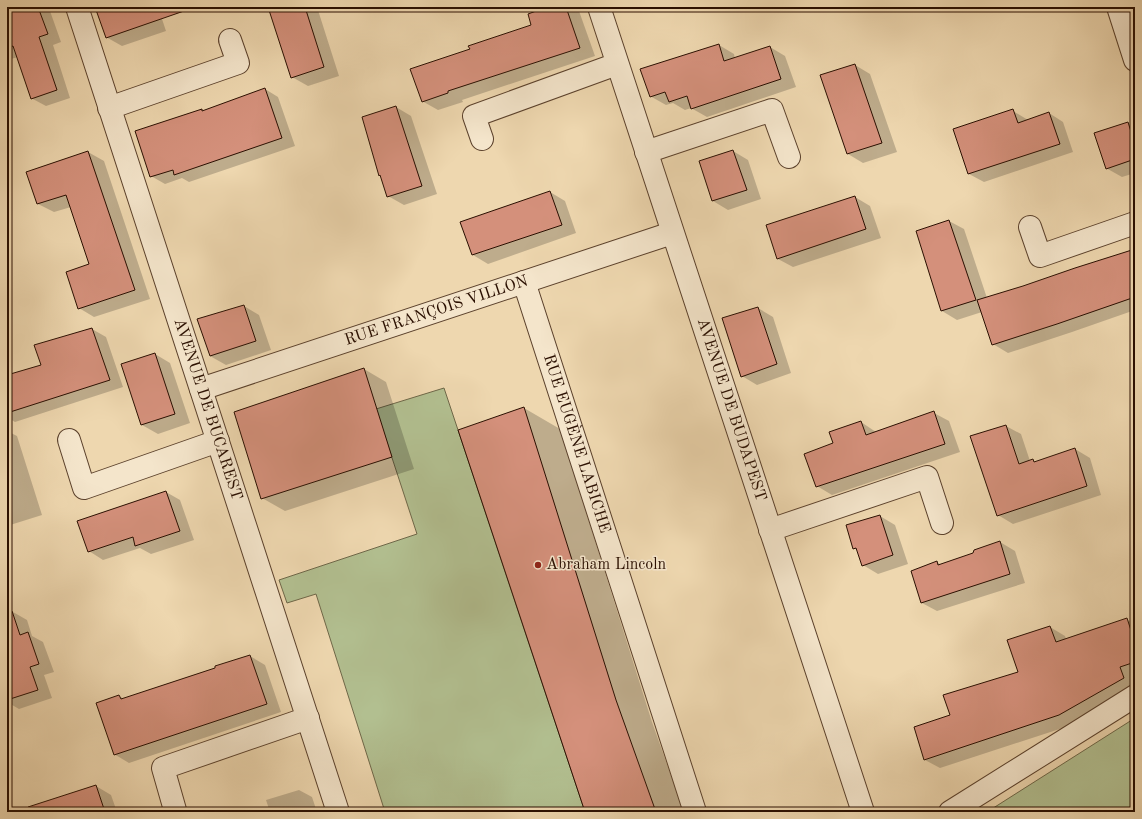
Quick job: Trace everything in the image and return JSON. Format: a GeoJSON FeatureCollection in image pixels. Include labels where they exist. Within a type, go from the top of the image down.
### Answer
{"type":"FeatureCollection","features":[{"type":"Feature","properties":{"kind":"street","name":"AVENUE DE BUCAREST"},"geometry":{"type":"LineString","coordinates":[[76,7],[338,812]]}},
{"type":"Feature","properties":{"kind":"street","name":"AVENUE DE BUDAPEST"},"geometry":{"type":"LineString","coordinates":[[598,7],[863,812]]}},
{"type":"Feature","properties":{"kind":"street"},"geometry":{"type":"LineString","coordinates":[[1118,7],[1133,49]]}},
{"type":"Feature","properties":{"kind":"street"},"geometry":{"type":"LineString","coordinates":[[109,108],[238,63],[230,40]]}},
{"type":"Feature","properties":{"kind":"street"},"geometry":{"type":"LineString","coordinates":[[482,139],[474,116],[617,64]]}},
{"type":"Feature","properties":{"kind":"street"},"geometry":{"type":"LineString","coordinates":[[646,152],[772,110],[789,157]]}},
{"type":"Feature","properties":{"kind":"street"},"geometry":{"type":"LineString","coordinates":[[1030,227],[1040,256],[1135,223]]}},
{"type":"Feature","properties":{"kind":"street","name":"RUE FRANÇOIS VILLON"},"geometry":{"type":"LineString","coordinates":[[201,389],[672,233]]}},
{"type":"Feature","properties":{"kind":"street","name":"RUE EUGÈNE LABICHE"},"geometry":{"type":"LineString","coordinates":[[524,282],[695,812]]}},
{"type":"Feature","properties":{"kind":"street"},"geometry":{"type":"LineString","coordinates":[[69,440],[84,488],[218,441]]}},
{"type":"Feature","properties":{"kind":"street"},"geometry":{"type":"LineString","coordinates":[[770,530],[927,477],[942,523]]}},
{"type":"Feature","properties":{"kind":"street"},"geometry":{"type":"LineString","coordinates":[[950,812],[1135,696]]}},
{"type":"Feature","properties":{"kind":"street"},"geometry":{"type":"LineString","coordinates":[[175,810],[163,768],[308,718]]}},
{"type":"Feature","properties":{"kind":"green space"},"geometry":{"type":"Polygon","coordinates":[[[444,388],[585,812],[385,812],[316,594],[287,603],[279,580],[417,534],[376,409],[444,388]]]}},
{"type":"Feature","properties":{"kind":"green space"},"geometry":{"type":"Polygon","coordinates":[[[1135,718],[1135,812],[987,812],[1135,718]]]}},
{"type":"Feature","properties":{"kind":"building"},"geometry":{"type":"Polygon","coordinates":[[[7,7],[38,7],[48,34],[39,37],[57,90],[31,99],[13,46],[7,48],[7,7]]]}},
{"type":"Feature","properties":{"kind":"building"},"geometry":{"type":"Polygon","coordinates":[[[95,7],[183,7],[184,11],[106,38],[95,7]]]}},
{"type":"Feature","properties":{"kind":"building"},"geometry":{"type":"Polygon","coordinates":[[[268,7],[305,7],[324,67],[291,78],[268,7]]]}},
{"type":"Feature","properties":{"kind":"building"},"geometry":{"type":"Polygon","coordinates":[[[547,7],[566,7],[580,48],[448,91],[448,93],[422,102],[410,69],[470,49],[468,46],[531,25],[528,14],[547,7]]]}},
{"type":"Feature","properties":{"kind":"building"},"geometry":{"type":"Polygon","coordinates":[[[719,44],[724,61],[770,46],[781,79],[691,109],[687,96],[669,102],[665,92],[650,97],[640,69],[719,44]]]}},
{"type":"Feature","properties":{"kind":"building"},"geometry":{"type":"Polygon","coordinates":[[[855,64],[882,143],[847,154],[820,75],[855,64]]]}},
{"type":"Feature","properties":{"kind":"building"},"geometry":{"type":"Polygon","coordinates":[[[265,88],[282,138],[174,175],[173,170],[150,177],[135,131],[202,109],[202,111],[265,88]]]}},
{"type":"Feature","properties":{"kind":"building"},"geometry":{"type":"Polygon","coordinates":[[[396,106],[422,186],[387,197],[380,175],[379,176],[362,117],[396,106]]]}},
{"type":"Feature","properties":{"kind":"building"},"geometry":{"type":"Polygon","coordinates":[[[1013,109],[1018,123],[1049,112],[1060,144],[968,174],[953,129],[1013,109]]]}},
{"type":"Feature","properties":{"kind":"building"},"geometry":{"type":"Polygon","coordinates":[[[1128,122],[1135,145],[1135,159],[1106,169],[1094,133],[1128,122]]]}},
{"type":"Feature","properties":{"kind":"building"},"geometry":{"type":"Polygon","coordinates":[[[733,150],[747,190],[712,201],[699,161],[733,150]]]}},
{"type":"Feature","properties":{"kind":"building"},"geometry":{"type":"Polygon","coordinates":[[[88,151],[135,290],[78,309],[66,272],[89,264],[66,195],[37,204],[26,172],[88,151]]]}},
{"type":"Feature","properties":{"kind":"building"},"geometry":{"type":"Polygon","coordinates":[[[550,191],[562,225],[472,255],[460,222],[550,191]]]}},
{"type":"Feature","properties":{"kind":"building"},"geometry":{"type":"Polygon","coordinates":[[[855,196],[866,229],[777,259],[766,225],[855,196]]]}},
{"type":"Feature","properties":{"kind":"building"},"geometry":{"type":"Polygon","coordinates":[[[949,220],[976,300],[941,311],[916,231],[949,220]]]}},
{"type":"Feature","properties":{"kind":"building"},"geometry":{"type":"Polygon","coordinates":[[[1135,249],[1135,297],[992,345],[977,300],[1135,249]]]}},
{"type":"Feature","properties":{"kind":"building"},"geometry":{"type":"Polygon","coordinates":[[[244,305],[256,341],[210,356],[197,319],[244,305]]]}},
{"type":"Feature","properties":{"kind":"building"},"geometry":{"type":"Polygon","coordinates":[[[758,307],[777,364],[741,377],[722,318],[758,307]]]}},
{"type":"Feature","properties":{"kind":"building"},"geometry":{"type":"Polygon","coordinates":[[[92,328],[110,380],[7,413],[7,375],[41,365],[34,345],[92,328]]]}},
{"type":"Feature","properties":{"kind":"building"},"geometry":{"type":"Polygon","coordinates":[[[155,353],[175,414],[141,425],[121,364],[155,353]]]}},
{"type":"Feature","properties":{"kind":"building"},"geometry":{"type":"Polygon","coordinates":[[[364,368],[392,457],[261,499],[234,412],[364,368]]]}},
{"type":"Feature","properties":{"kind":"building","name":"Abraham Lincoln"},"geometry":{"type":"Polygon","coordinates":[[[524,407],[616,700],[656,812],[585,812],[458,430],[524,407]]]}},
{"type":"Feature","properties":{"kind":"building"},"geometry":{"type":"Polygon","coordinates":[[[934,411],[945,444],[816,487],[804,454],[833,443],[829,432],[861,421],[866,435],[934,411]]]}},
{"type":"Feature","properties":{"kind":"building"},"geometry":{"type":"Polygon","coordinates":[[[1006,425],[1019,464],[1033,459],[1034,462],[1075,448],[1087,486],[997,516],[970,436],[1006,425]]]}},
{"type":"Feature","properties":{"kind":"building"},"geometry":{"type":"Polygon","coordinates":[[[166,491],[180,531],[135,546],[133,537],[88,552],[77,521],[166,491]]]}},
{"type":"Feature","properties":{"kind":"building"},"geometry":{"type":"Polygon","coordinates":[[[880,515],[893,555],[862,566],[856,548],[853,549],[846,525],[880,515]]]}},
{"type":"Feature","properties":{"kind":"building"},"geometry":{"type":"Polygon","coordinates":[[[1000,541],[1010,574],[921,603],[911,571],[937,561],[938,565],[973,553],[974,550],[1000,541]]]}},
{"type":"Feature","properties":{"kind":"building"},"geometry":{"type":"Polygon","coordinates":[[[12,611],[20,635],[28,632],[39,664],[30,667],[38,690],[7,700],[7,612],[12,611]]]}},
{"type":"Feature","properties":{"kind":"building"},"geometry":{"type":"Polygon","coordinates":[[[1127,618],[1135,643],[1135,662],[1120,667],[1124,678],[1059,715],[924,760],[914,727],[950,715],[943,695],[1018,672],[1007,640],[1050,626],[1056,642],[1127,618]]]}},
{"type":"Feature","properties":{"kind":"building"},"geometry":{"type":"Polygon","coordinates":[[[250,655],[267,704],[114,755],[96,703],[119,695],[121,699],[250,655]]]}},
{"type":"Feature","properties":{"kind":"building"},"geometry":{"type":"Polygon","coordinates":[[[96,785],[105,812],[29,812],[28,807],[96,785]]]}},
{"type":"Feature","properties":{"kind":"place","name":"Abraham Lincoln"},"geometry":{"type":"Point","coordinates":[538,565]}}]}
